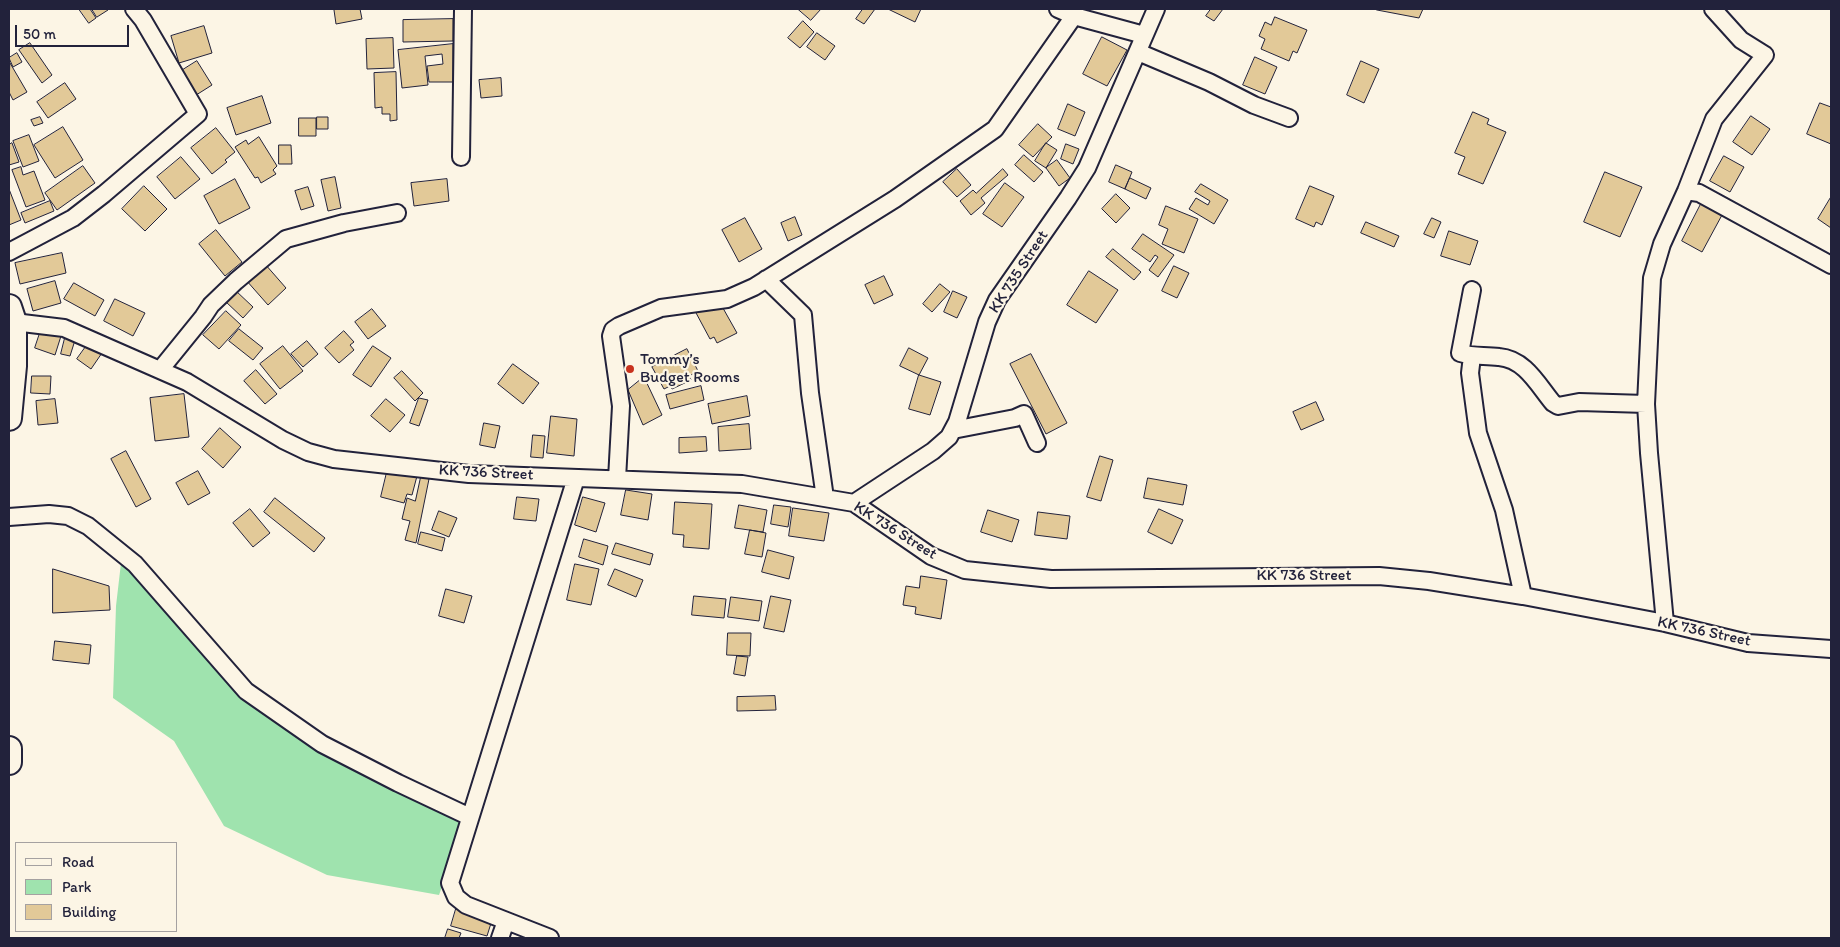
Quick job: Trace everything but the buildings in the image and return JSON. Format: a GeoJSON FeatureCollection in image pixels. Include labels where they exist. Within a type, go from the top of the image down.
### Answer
{"type":"FeatureCollection","features":[{"type":"Feature","properties":{"kind":"main road"},"geometry":{"type":"LineString","coordinates":[[9,418],[14,366],[12,315]]}},
{"type":"Feature","properties":{"kind":"main road"},"geometry":{"type":"LineString","coordinates":[[9,749],[9,762]]}},
{"type":"Feature","properties":{"kind":"street"},"geometry":{"type":"LineString","coordinates":[[9,252],[73,218],[198,114],[143,20],[134,9]]}},
{"type":"Feature","properties":{"kind":"street"},"geometry":{"type":"LineString","coordinates":[[461,157],[463,9]]}},
{"type":"Feature","properties":{"kind":"street"},"geometry":{"type":"LineString","coordinates":[[1058,9],[1074,16],[1144,35]]}},
{"type":"Feature","properties":{"kind":"street","name":"KK 735 Street"},"geometry":{"type":"LineString","coordinates":[[854,503],[934,451],[949,437],[965,397],[987,322],[997,300],[1087,168],[1156,9]]}},
{"type":"Feature","properties":{"kind":"street"},"geometry":{"type":"LineString","coordinates":[[1665,623],[1648,453],[1646,404],[1652,278],[1662,244],[1686,191],[1714,119],[1765,55],[1741,40],[1713,9]]}},
{"type":"Feature","properties":{"kind":"street"},"geometry":{"type":"LineString","coordinates":[[617,479],[621,406],[611,336],[613,330],[661,308],[727,299],[754,287],[895,199],[995,129],[1074,16]]}},
{"type":"Feature","properties":{"kind":"street"},"geometry":{"type":"LineString","coordinates":[[1138,52],[1209,82],[1254,105],[1290,118]]}},
{"type":"Feature","properties":{"kind":"street"},"geometry":{"type":"LineString","coordinates":[[1686,191],[1699,193],[1831,265]]}},
{"type":"Feature","properties":{"kind":"street"},"geometry":{"type":"LineString","coordinates":[[160,370],[203,317],[211,304],[276,246],[296,235],[344,223],[397,213]]}},
{"type":"Feature","properties":{"kind":"street"},"geometry":{"type":"LineString","coordinates":[[766,279],[803,315],[810,393],[825,498]]}},
{"type":"Feature","properties":{"kind":"street"},"geometry":{"type":"LineString","coordinates":[[1472,290],[1460,353],[1472,356],[1501,357],[1524,366],[1552,404],[1558,406],[1579,402],[1646,404]]}},
{"type":"Feature","properties":{"kind":"street","name":"KK 736 Street"},"geometry":{"type":"LineString","coordinates":[[12,315],[64,328],[187,382],[283,440],[308,452],[334,459],[469,474],[742,484],[854,503],[931,556],[966,570],[1051,579],[1379,576],[1429,581],[1523,596],[1665,623],[1748,643],[1831,649]]}},
{"type":"Feature","properties":{"kind":"street"},"geometry":{"type":"LineString","coordinates":[[1472,356],[1470,373],[1478,432],[1504,510],[1523,596]]}},
{"type":"Feature","properties":{"kind":"street"},"geometry":{"type":"LineString","coordinates":[[952,430],[1015,418],[1024,414],[1037,443]]}},
{"type":"Feature","properties":{"kind":"street"},"geometry":{"type":"LineString","coordinates":[[550,938],[466,905],[456,898],[450,883],[576,478]]}},
{"type":"Feature","properties":{"kind":"street"},"geometry":{"type":"LineString","coordinates":[[9,517],[50,514],[68,516],[88,526],[135,564],[246,692],[322,744],[470,817]]}},
{"type":"Feature","properties":{"kind":"street"},"geometry":{"type":"LineString","coordinates":[[500,938],[506,921]]}},
{"type":"Feature","properties":{"kind":"green space"},"geometry":{"type":"Polygon","coordinates":[[[121,563],[144,582],[216,657],[239,697],[289,732],[377,780],[465,822],[439,895],[327,875],[224,826],[174,741],[113,698],[116,606],[121,563]]]}},
{"type":"Feature","properties":{"kind":"place","name":"Tommy’s Budget Rooms"},"geometry":{"type":"Point","coordinates":[630,369]}}]}
